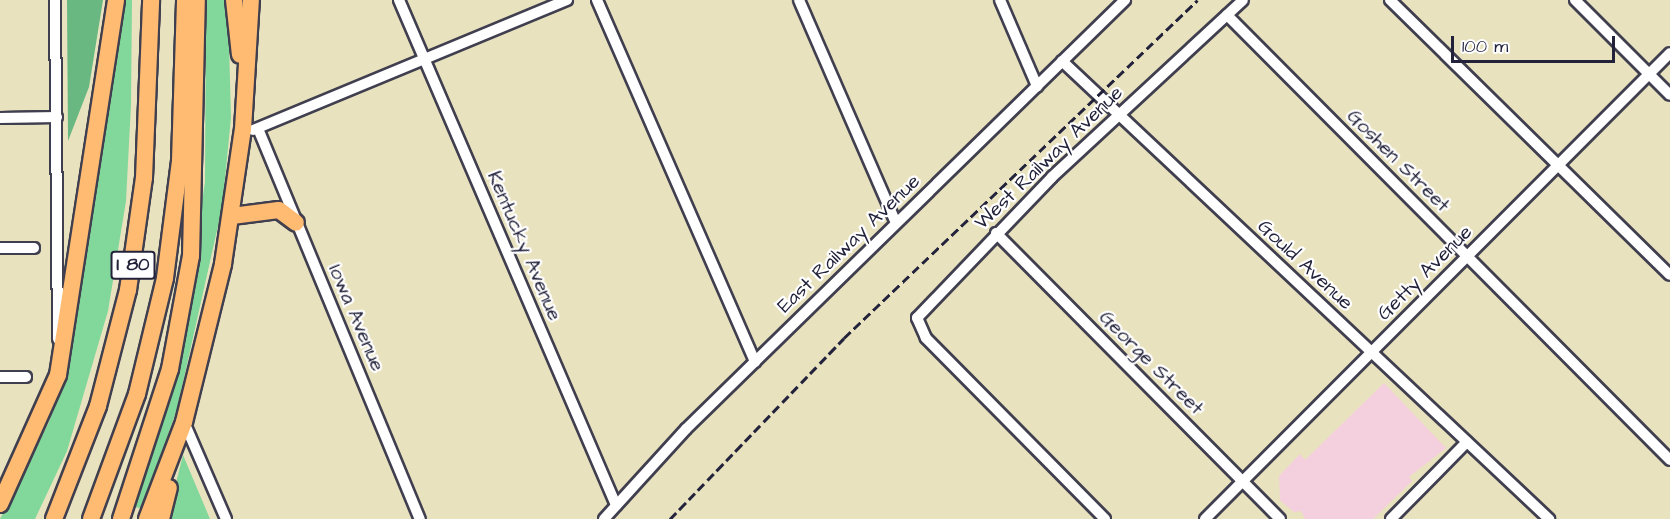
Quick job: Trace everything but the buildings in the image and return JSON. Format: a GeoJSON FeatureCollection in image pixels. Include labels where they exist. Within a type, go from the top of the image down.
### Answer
{"type":"FeatureCollection","features":[{"type":"Feature","properties":{"kind":"highway"},"geometry":{"type":"LineString","coordinates":[[0,504],[58,375],[116,0]]}},
{"type":"Feature","properties":{"kind":"highway","name":"I 80"},"geometry":{"type":"LineString","coordinates":[[54,519],[98,406],[128,290],[144,178],[151,0]]}},
{"type":"Feature","properties":{"kind":"highway","name":"I 80"},"geometry":{"type":"LineString","coordinates":[[91,519],[137,394],[165,278],[180,161],[185,0]]}},
{"type":"Feature","properties":{"kind":"highway"},"geometry":{"type":"LineString","coordinates":[[121,519],[170,369],[189,264],[196,191],[197,0]]}},
{"type":"Feature","properties":{"kind":"highway"},"geometry":{"type":"LineString","coordinates":[[147,519],[184,422],[251,130],[234,0]]}},
{"type":"Feature","properties":{"kind":"highway"},"geometry":{"type":"LineString","coordinates":[[246,104],[251,0]]}},
{"type":"Feature","properties":{"kind":"highway"},"geometry":{"type":"LineString","coordinates":[[232,216],[279,210],[296,223]]}},
{"type":"Feature","properties":{"kind":"highway"},"geometry":{"type":"LineString","coordinates":[[161,519],[176,448]]}},
{"type":"Feature","properties":{"kind":"street"},"geometry":{"type":"LineString","coordinates":[[56,0],[58,375]]}},
{"type":"Feature","properties":{"kind":"street","name":"Kentucky Avenue"},"geometry":{"type":"LineString","coordinates":[[399,0],[616,505]]}},
{"type":"Feature","properties":{"kind":"street"},"geometry":{"type":"LineString","coordinates":[[251,130],[567,0]]}},
{"type":"Feature","properties":{"kind":"street"},"geometry":{"type":"LineString","coordinates":[[597,0],[754,362]]}},
{"type":"Feature","properties":{"kind":"street"},"geometry":{"type":"LineString","coordinates":[[799,0],[896,223]]}},
{"type":"Feature","properties":{"kind":"street"},"geometry":{"type":"LineString","coordinates":[[1000,0],[1037,86]]}},
{"type":"Feature","properties":{"kind":"street","name":"East Railway Avenue"},"geometry":{"type":"LineString","coordinates":[[604,519],[754,362],[1125,0]]}},
{"type":"Feature","properties":{"kind":"street","name":"West Railway Avenue"},"geometry":{"type":"LineString","coordinates":[[1105,519],[940,353],[920,330],[918,314],[996,233],[1243,0]]}},
{"type":"Feature","properties":{"kind":"street"},"geometry":{"type":"LineString","coordinates":[[1390,0],[1670,275]]}},
{"type":"Feature","properties":{"kind":"street"},"geometry":{"type":"LineString","coordinates":[[1575,0],[1670,95]]}},
{"type":"Feature","properties":{"kind":"street","name":"Goshen Street"},"geometry":{"type":"LineString","coordinates":[[1227,15],[1670,460]]}},
{"type":"Feature","properties":{"kind":"street","name":"Getty Avenue"},"geometry":{"type":"LineString","coordinates":[[1205,519],[1670,53]]}},
{"type":"Feature","properties":{"kind":"street","name":"Gould Avenue"},"geometry":{"type":"LineString","coordinates":[[1062,61],[1549,519]]}},
{"type":"Feature","properties":{"kind":"street"},"geometry":{"type":"LineString","coordinates":[[0,118],[57,117]]}},
{"type":"Feature","properties":{"kind":"street","name":"Iowa Avenue"},"geometry":{"type":"LineString","coordinates":[[251,130],[296,223],[420,519]]}},
{"type":"Feature","properties":{"kind":"street","name":"George Street"},"geometry":{"type":"LineString","coordinates":[[996,233],[1280,519]]}},
{"type":"Feature","properties":{"kind":"street"},"geometry":{"type":"LineString","coordinates":[[0,248],[34,248]]}},
{"type":"Feature","properties":{"kind":"street"},"geometry":{"type":"LineString","coordinates":[[0,377],[26,377]]}},
{"type":"Feature","properties":{"kind":"street"},"geometry":{"type":"LineString","coordinates":[[184,422],[226,519]]}},
{"type":"Feature","properties":{"kind":"street"},"geometry":{"type":"LineString","coordinates":[[1391,519],[1467,442]]}},
{"type":"Feature","properties":{"kind":"shaded area"},"geometry":{"type":"Polygon","coordinates":[[[1384,383],[1446,448],[1409,477],[1412,481],[1373,519],[1305,519],[1301,511],[1294,512],[1280,500],[1279,476],[1300,454],[1305,460],[1384,383]]]}},
{"type":"Feature","properties":{"kind":"green space"},"geometry":{"type":"Polygon","coordinates":[[[67,0],[103,0],[89,87],[68,141],[67,0]]]}},
{"type":"Feature","properties":{"kind":"green space"},"geometry":{"type":"Polygon","coordinates":[[[119,0],[132,0],[131,105],[126,201],[108,311],[67,451],[35,519],[0,519],[49,422],[65,364],[119,0]]]}},
{"type":"Feature","properties":{"kind":"green space"},"geometry":{"type":"Polygon","coordinates":[[[206,0],[224,0],[229,43],[231,118],[222,208],[177,409],[142,508],[131,507],[192,272],[205,182],[206,0]]]}},
{"type":"Feature","properties":{"kind":"green space"},"geometry":{"type":"Polygon","coordinates":[[[183,455],[210,519],[167,519],[183,455]]]}},
{"type":"Feature","properties":{"kind":"railway"},"geometry":{"type":"LineString","coordinates":[[670,519],[844,338],[1198,0]]}}]}
